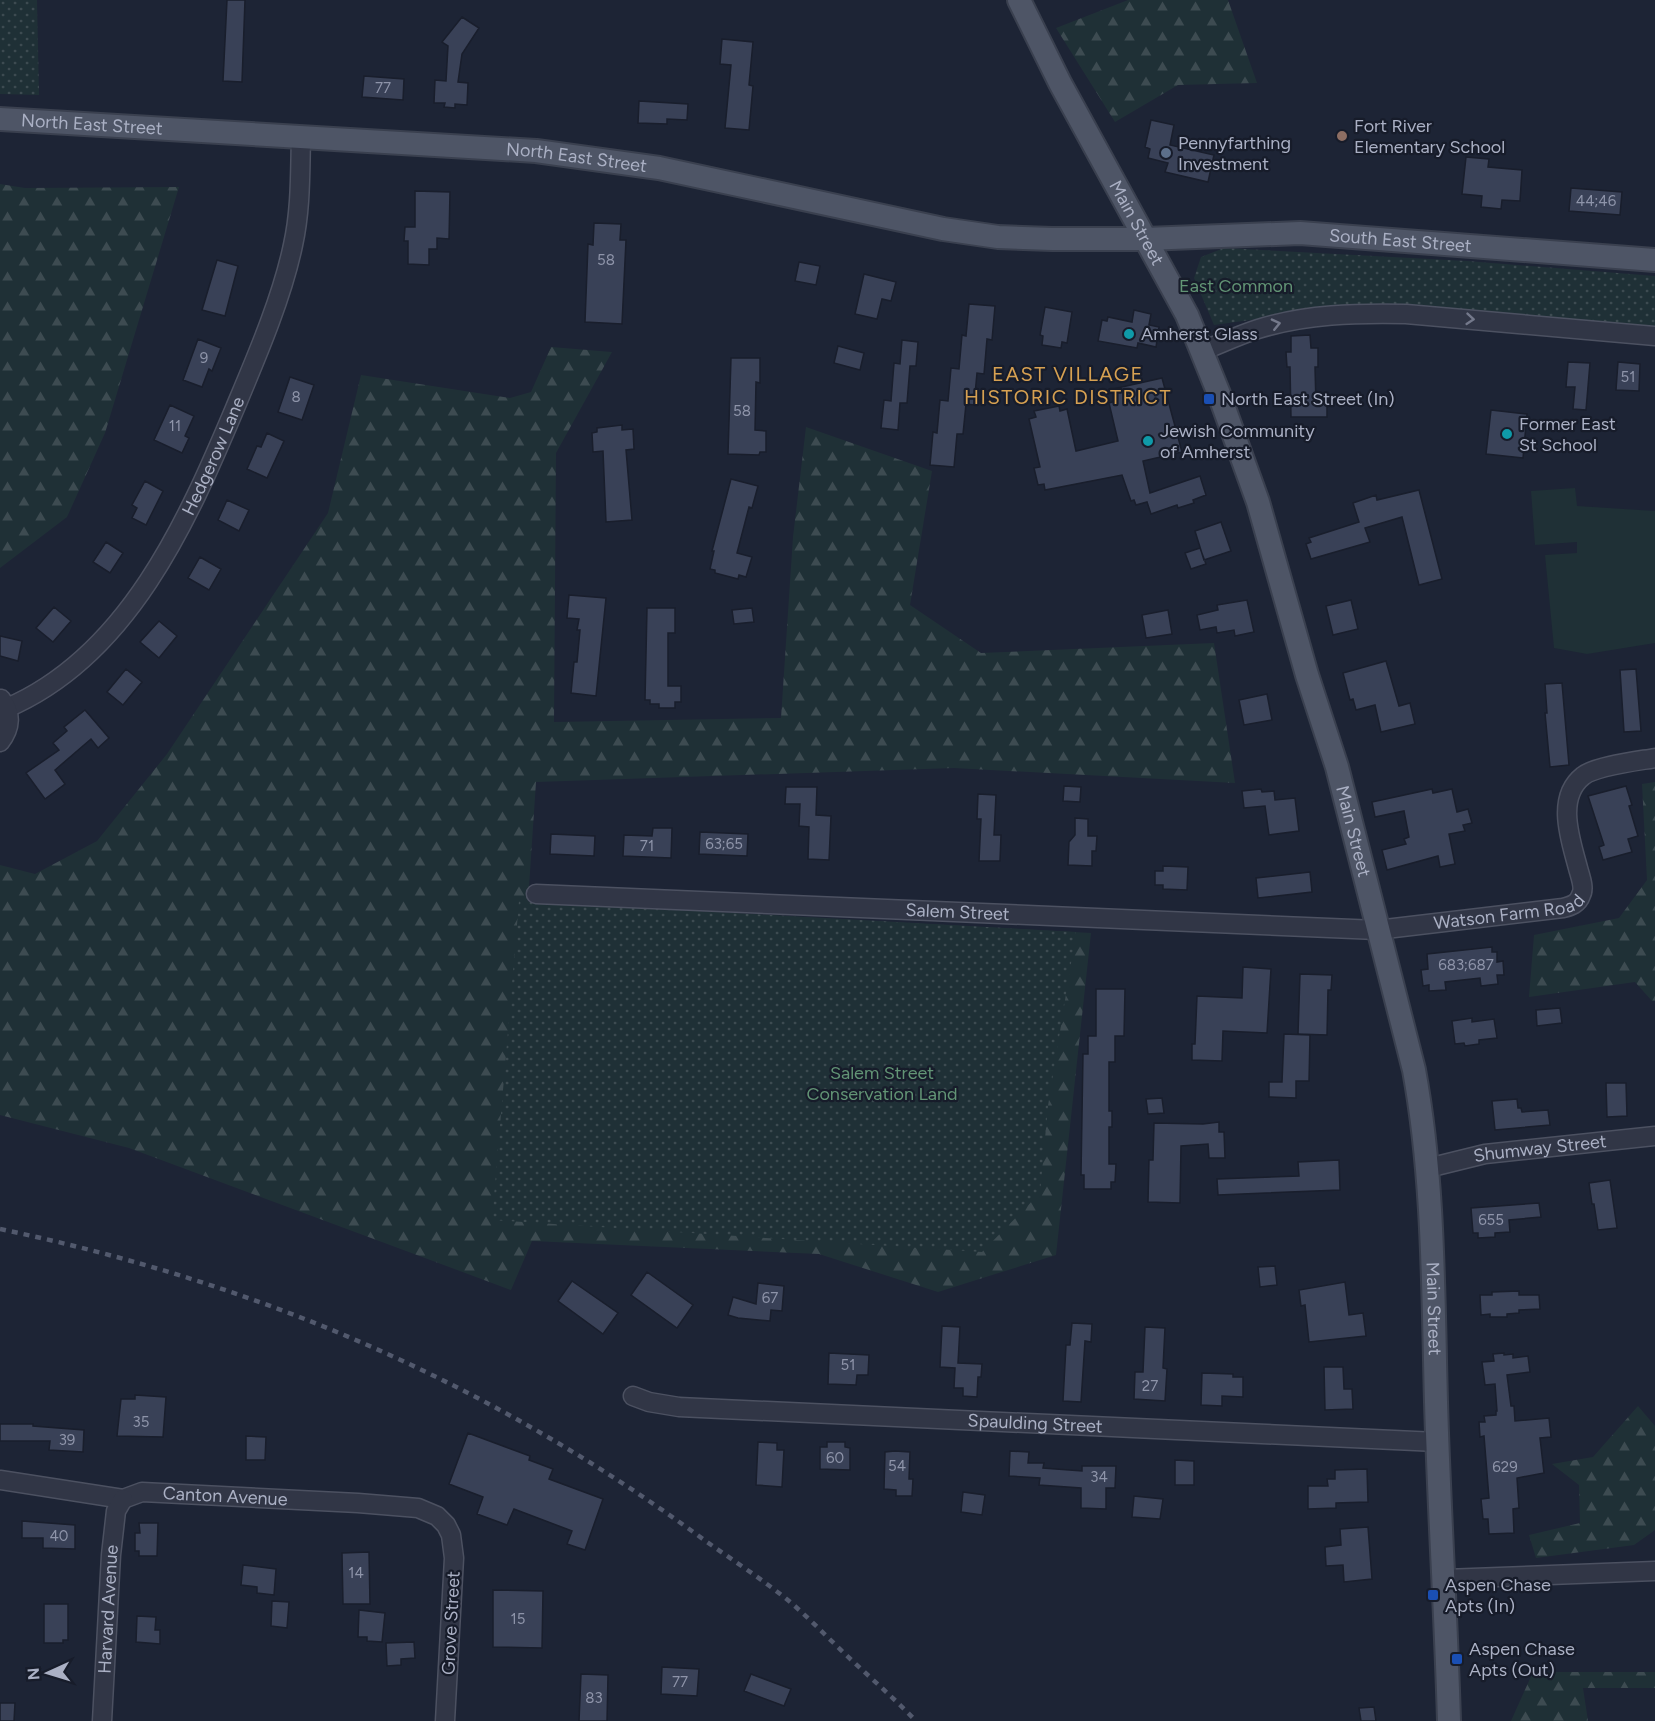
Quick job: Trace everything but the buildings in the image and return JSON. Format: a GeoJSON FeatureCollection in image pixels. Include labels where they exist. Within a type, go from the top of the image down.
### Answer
{"type":"FeatureCollection","features":[{"type":"Feature","properties":{"kind":"main road","name":"Main Street"},"geometry":{"type":"LineString","coordinates":[[1019,0],[1060,83],[1187,315],[1219,394],[1267,528],[1307,675],[1337,767],[1414,1070],[1428,1168],[1449,1721]]}},
{"type":"Feature","properties":{"kind":"main road","name":"North East Street"},"geometry":{"type":"LineString","coordinates":[[0,119],[536,151],[647,167],[943,229],[998,237],[1146,239]]}},
{"type":"Feature","properties":{"kind":"main road","name":"South East Street"},"geometry":{"type":"LineString","coordinates":[[1146,239],[1300,233],[1655,260]]}},
{"type":"Feature","properties":{"kind":"street","name":"Hedgerow Lane"},"geometry":{"type":"LineString","coordinates":[[0,742],[9,726],[3,703],[46,688],[83,660],[134,600],[185,520],[252,369],[288,266],[294,242],[299,199],[301,136]]}},
{"type":"Feature","properties":{"kind":"street"},"geometry":{"type":"LineString","coordinates":[[1202,351],[1257,329],[1278,324],[1321,316],[1372,313],[1655,336]]}},
{"type":"Feature","properties":{"kind":"street","name":"Watson Farm Road"},"geometry":{"type":"LineString","coordinates":[[1377,930],[1575,905],[1582,894],[1582,882],[1568,831],[1567,805],[1573,789],[1583,775],[1603,768],[1655,758]]}},
{"type":"Feature","properties":{"kind":"street","name":"Salem Street"},"geometry":{"type":"LineString","coordinates":[[536,894],[1377,930]]}},
{"type":"Feature","properties":{"kind":"street","name":"Shumway Street"},"geometry":{"type":"LineString","coordinates":[[1428,1168],[1485,1154],[1655,1136]]}},
{"type":"Feature","properties":{"kind":"street","name":"Spaulding Street"},"geometry":{"type":"LineString","coordinates":[[633,1396],[649,1402],[679,1407],[1437,1442]]}},
{"type":"Feature","properties":{"kind":"street","name":"Canton Avenue"},"geometry":{"type":"LineString","coordinates":[[0,1480],[123,1499],[142,1492],[418,1508],[436,1516],[447,1527]]}},
{"type":"Feature","properties":{"kind":"street","name":"Harvard Avenue"},"geometry":{"type":"LineString","coordinates":[[102,1721],[114,1522],[116,1511],[123,1499]]}},
{"type":"Feature","properties":{"kind":"street","name":"Grove Street"},"geometry":{"type":"LineString","coordinates":[[445,1721],[455,1574],[453,1547],[447,1527]]}},
{"type":"Feature","properties":{"kind":"street"},"geometry":{"type":"LineString","coordinates":[[1445,1579],[1655,1571]]}},
{"type":"Feature","properties":{"kind":"green space"},"geometry":{"type":"Polygon","coordinates":[[[0,0],[37,0],[39,95],[0,94],[0,0]]]}},
{"type":"Feature","properties":{"kind":"green space"},"geometry":{"type":"Polygon","coordinates":[[[1128,0],[1228,0],[1257,83],[1178,85],[1115,122],[1056,28],[1128,0]]]}},
{"type":"Feature","properties":{"kind":"green space"},"geometry":{"type":"Polygon","coordinates":[[[0,184],[25,188],[179,187],[105,433],[67,517],[0,568],[0,184]]]}},
{"type":"Feature","properties":{"kind":"green space","name":"East Common"},"geometry":{"type":"Polygon","coordinates":[[[1224,248],[1467,261],[1655,276],[1655,329],[1302,313],[1214,325],[1194,278],[1201,257],[1224,248]]]}},
{"type":"Feature","properties":{"kind":"green space"},"geometry":{"type":"Polygon","coordinates":[[[551,347],[612,352],[556,453],[554,722],[781,718],[793,537],[806,427],[932,471],[910,605],[981,653],[1214,643],[1235,783],[954,768],[536,782],[528,902],[1091,933],[1056,1255],[938,1292],[819,1254],[532,1241],[511,1290],[129,1148],[0,1115],[0,865],[35,874],[97,841],[167,754],[328,513],[361,375],[510,398],[531,392],[551,347]]]}},
{"type":"Feature","properties":{"kind":"green space"},"geometry":{"type":"Polygon","coordinates":[[[1575,488],[1577,506],[1655,511],[1655,643],[1587,654],[1554,648],[1545,555],[1577,553],[1577,542],[1535,545],[1531,491],[1575,488]]]}},
{"type":"Feature","properties":{"kind":"green space"},"geometry":{"type":"Polygon","coordinates":[[[1655,782],[1655,1001],[1652,1001],[1635,982],[1529,997],[1534,935],[1619,918],[1647,880],[1642,784],[1655,782]]]}},
{"type":"Feature","properties":{"kind":"green space","name":"Salem Street Conservation Land"},"geometry":{"type":"Polygon","coordinates":[[[519,901],[1076,932],[1048,1106],[1040,1193],[982,1252],[492,1220],[519,901]]]}},
{"type":"Feature","properties":{"kind":"green space"},"geometry":{"type":"Polygon","coordinates":[[[1638,1406],[1655,1426],[1655,1530],[1634,1545],[1536,1558],[1529,1535],[1580,1523],[1579,1485],[1552,1464],[1593,1457],[1638,1406]]]}},
{"type":"Feature","properties":{"kind":"green space"},"geometry":{"type":"Polygon","coordinates":[[[1533,1672],[1655,1672],[1655,1688],[1583,1688],[1588,1721],[1511,1721],[1533,1672]]]}},
{"type":"Feature","properties":{"kind":"railway"},"geometry":{"type":"LineString","coordinates":[[0,1229],[97,1252],[191,1279],[282,1310],[371,1346],[457,1388],[542,1434],[625,1485],[759,1578],[803,1613],[916,1721]]}},
{"type":"Feature","properties":{"kind":"place","name":"Fort River Elementary School"},"geometry":{"type":"Point","coordinates":[1342,136]}},
{"type":"Feature","properties":{"kind":"place","name":"Pennyfarthing Investment"},"geometry":{"type":"Point","coordinates":[1166,153]}},
{"type":"Feature","properties":{"kind":"place","name":"Amherst Glass"},"geometry":{"type":"Point","coordinates":[1129,334]}},
{"type":"Feature","properties":{"kind":"place","name":"North East Street (In)"},"geometry":{"type":"Point","coordinates":[1209,399]}},
{"type":"Feature","properties":{"kind":"place","name":"Former East St School"},"geometry":{"type":"Point","coordinates":[1507,434]}},
{"type":"Feature","properties":{"kind":"place","name":"Jewish Community of Amherst"},"geometry":{"type":"Point","coordinates":[1148,441]}},
{"type":"Feature","properties":{"kind":"place","name":"Aspen Chase Apts (In)"},"geometry":{"type":"Point","coordinates":[1433,1595]}},
{"type":"Feature","properties":{"kind":"place","name":"Aspen Chase Apts (Out)"},"geometry":{"type":"Point","coordinates":[1457,1659]}},
{"type":"Feature","properties":{"kind":"district","name":"EAST VILLAGE HISTORIC DISTRICT"},"geometry":{"type":"Point","coordinates":[1068,386]}}]}
